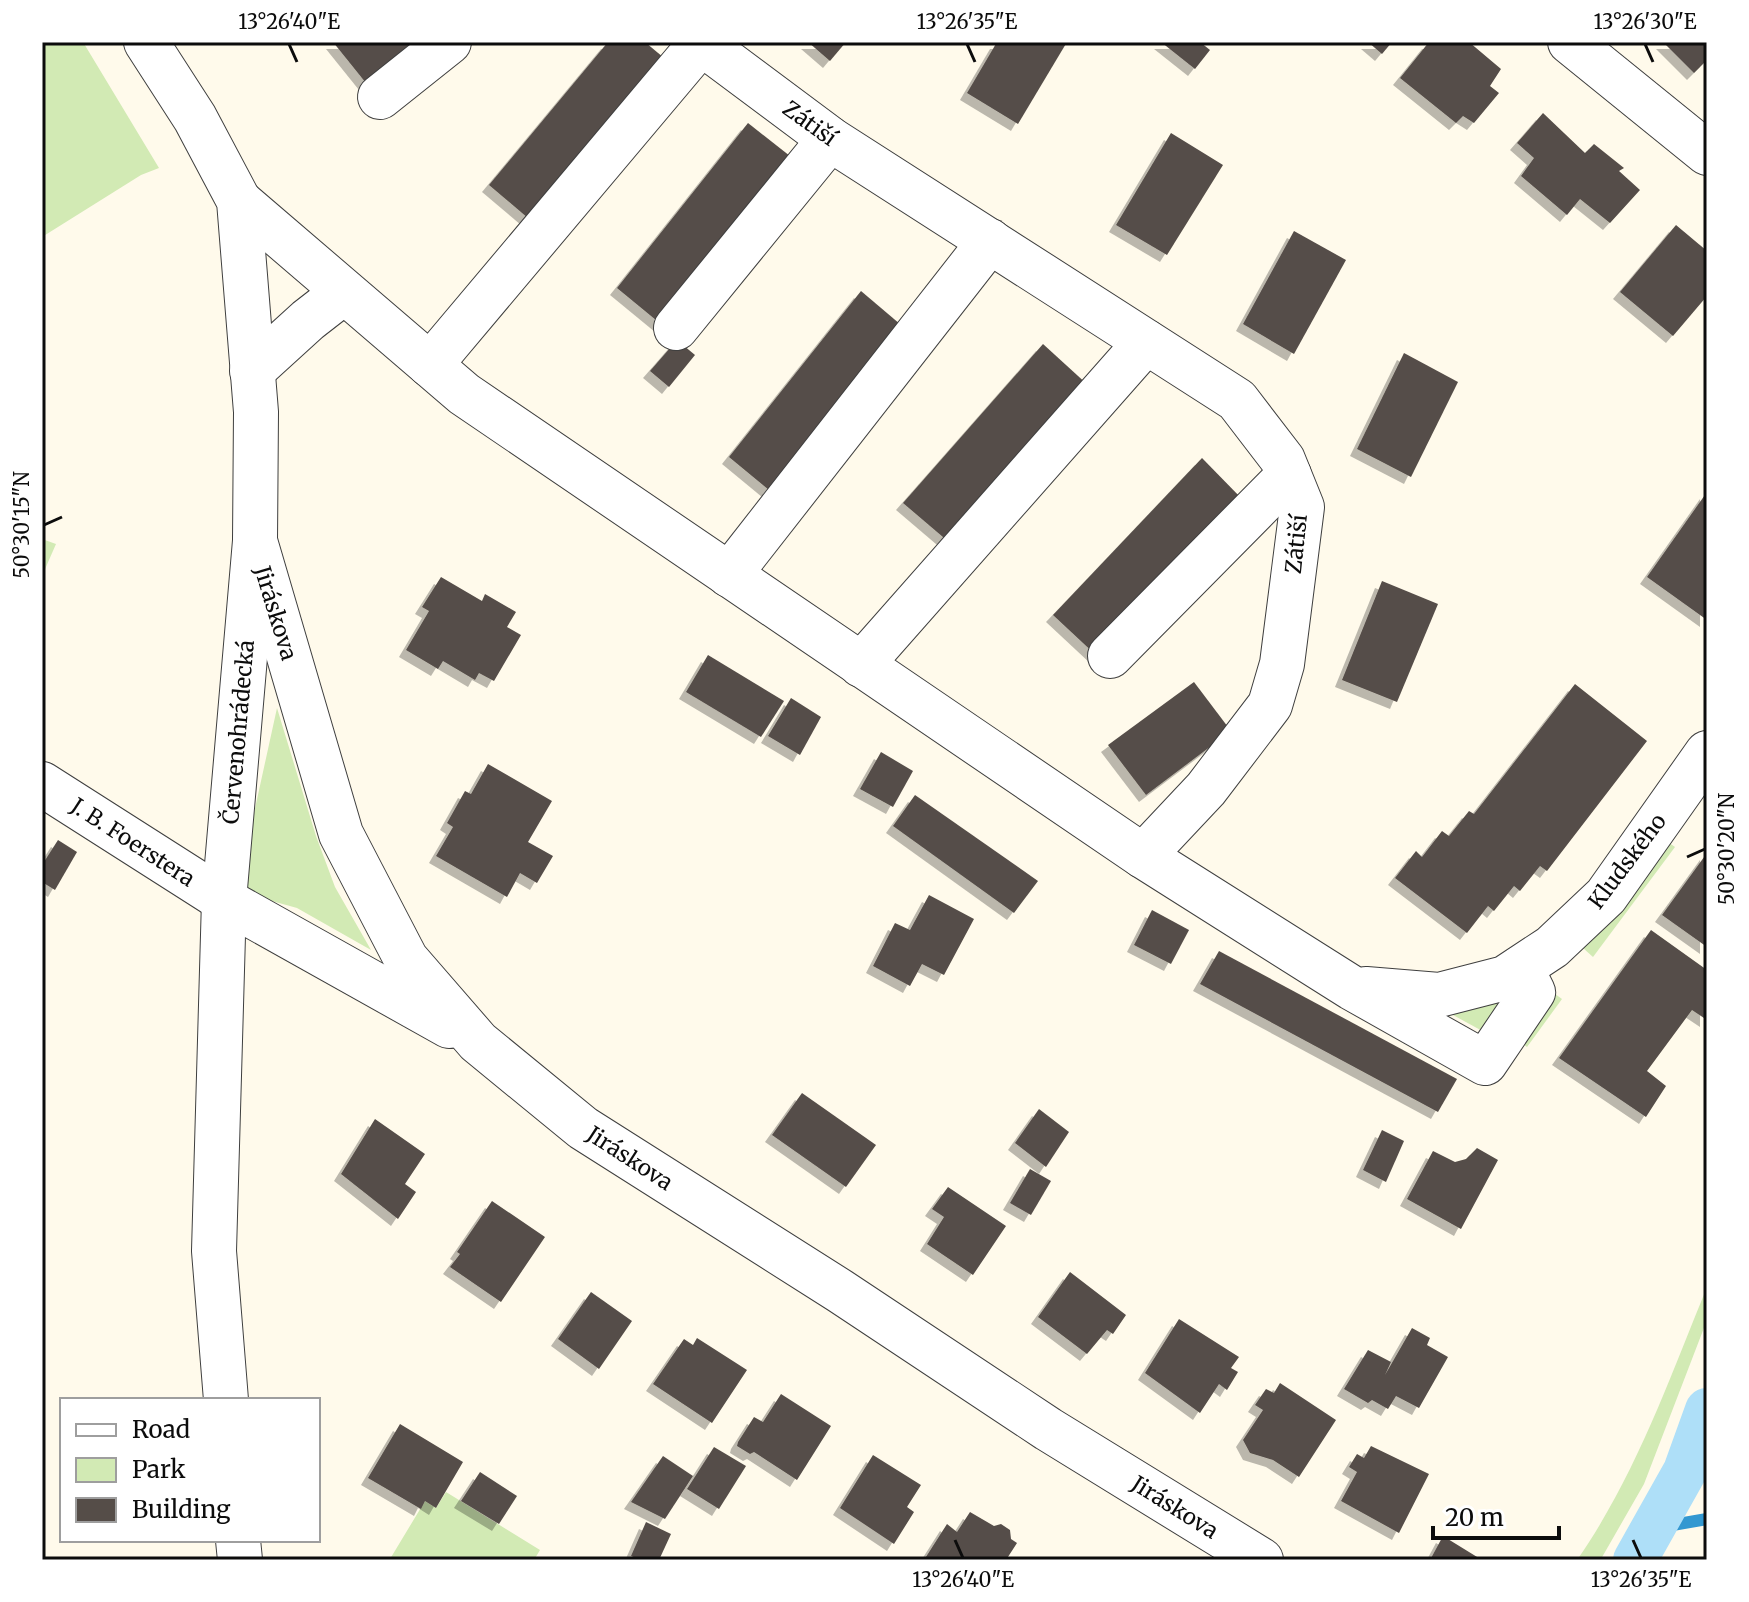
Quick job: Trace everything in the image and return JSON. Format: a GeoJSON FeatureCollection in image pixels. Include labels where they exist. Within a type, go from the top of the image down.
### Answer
{"type":"FeatureCollection","features":[{"type":"Feature","properties":{"kind":"street","name":"Červenohrádecká"},"geometry":{"type":"LineString","coordinates":[[146,42],[195,118],[239,201],[256,412],[255,541],[224,900],[214,1251],[226,1398]]}},
{"type":"Feature","properties":{"kind":"street"},"geometry":{"type":"LineString","coordinates":[[380,97],[449,42]]}},
{"type":"Feature","properties":{"kind":"street"},"geometry":{"type":"LineString","coordinates":[[1570,42],[1707,153]]}},
{"type":"Feature","properties":{"kind":"street"},"geometry":{"type":"LineString","coordinates":[[430,365],[701,43]]}},
{"type":"Feature","properties":{"kind":"street","name":"Zátiší"},"geometry":{"type":"LineString","coordinates":[[701,43],[830,139],[1237,400],[1283,460],[1302,507],[1282,664],[1270,705],[1206,789],[1143,856]]}},
{"type":"Feature","properties":{"kind":"street"},"geometry":{"type":"LineString","coordinates":[[676,328],[830,139]]}},
{"type":"Feature","properties":{"kind":"street"},"geometry":{"type":"LineString","coordinates":[[239,201],[464,394],[1143,856],[1352,988],[1485,1063],[1533,992],[1521,968]]}},
{"type":"Feature","properties":{"kind":"street"},"geometry":{"type":"LineString","coordinates":[[729,575],[990,241]]}},
{"type":"Feature","properties":{"kind":"street"},"geometry":{"type":"LineString","coordinates":[[252,371],[344,292]]}},
{"type":"Feature","properties":{"kind":"street"},"geometry":{"type":"LineString","coordinates":[[861,665],[1146,342]]}},
{"type":"Feature","properties":{"kind":"street"},"geometry":{"type":"LineString","coordinates":[[1110,656],[1289,475]]}},
{"type":"Feature","properties":{"kind":"street","name":"Jiráskova"},"geometry":{"type":"LineString","coordinates":[[255,541],[341,834],[406,959],[478,1042],[583,1128],[840,1291],[1048,1429],[1261,1560]]}},
{"type":"Feature","properties":{"kind":"street","name":"Kludského"},"geometry":{"type":"LineString","coordinates":[[1352,988],[1439,995],[1505,978],[1521,968],[1552,947],[1606,896],[1707,753]]}},
{"type":"Feature","properties":{"kind":"street","name":"J. B. Foerstera"},"geometry":{"type":"LineString","coordinates":[[42,784],[224,900],[478,1042]]}},
{"type":"Feature","properties":{"kind":"green space"},"geometry":{"type":"Polygon","coordinates":[[[42,42],[83,42],[159,168],[141,175],[42,237],[42,42]]]}},
{"type":"Feature","properties":{"kind":"green space"},"geometry":{"type":"Polygon","coordinates":[[[42,539],[56,544],[42,576],[42,539]]]}},
{"type":"Feature","properties":{"kind":"green space"},"geometry":{"type":"Polygon","coordinates":[[[277,708],[335,887],[371,950],[297,908],[254,896],[247,887],[247,845],[277,708]]]}},
{"type":"Feature","properties":{"kind":"green space"},"geometry":{"type":"Polygon","coordinates":[[[1665,840],[1675,847],[1593,957],[1583,948],[1665,840]]]}},
{"type":"Feature","properties":{"kind":"green space"},"geometry":{"type":"Polygon","coordinates":[[[1507,990],[1486,1033],[1453,1015],[1452,1008],[1507,990]]]}},
{"type":"Feature","properties":{"kind":"green space"},"geometry":{"type":"Polygon","coordinates":[[[1551,991],[1562,999],[1527,1047],[1515,1038],[1551,991]]]}},
{"type":"Feature","properties":{"kind":"green space"},"geometry":{"type":"Polygon","coordinates":[[[1707,1287],[1707,1320],[1644,1484],[1601,1559],[1577,1560],[1634,1462],[1707,1287]]]}},
{"type":"Feature","properties":{"kind":"green space"},"geometry":{"type":"Polygon","coordinates":[[[446,1492],[540,1550],[534,1560],[390,1559],[425,1501],[436,1508],[446,1492]]]}},
{"type":"Feature","properties":{"kind":"building"},"geometry":{"type":"Polygon","coordinates":[[[333,42],[425,42],[370,88],[333,42]]]}},
{"type":"Feature","properties":{"kind":"building"},"geometry":{"type":"Polygon","coordinates":[[[608,42],[645,42],[670,63],[535,224],[489,185],[608,42]]]}},
{"type":"Feature","properties":{"kind":"building"},"geometry":{"type":"Polygon","coordinates":[[[808,42],[846,42],[830,61],[808,42]]]}},
{"type":"Feature","properties":{"kind":"building"},"geometry":{"type":"Polygon","coordinates":[[[997,42],[1067,42],[1018,124],[967,93],[997,42]]]}},
{"type":"Feature","properties":{"kind":"building"},"geometry":{"type":"Polygon","coordinates":[[[1161,42],[1200,42],[1210,50],[1195,69],[1161,42]]]}},
{"type":"Feature","properties":{"kind":"building"},"geometry":{"type":"Polygon","coordinates":[[[1368,42],[1392,42],[1382,54],[1368,42]]]}},
{"type":"Feature","properties":{"kind":"building"},"geometry":{"type":"Polygon","coordinates":[[[1429,42],[1469,42],[1501,69],[1490,86],[1499,93],[1474,123],[1463,116],[1456,123],[1400,78],[1429,42]]]}},
{"type":"Feature","properties":{"kind":"building"},"geometry":{"type":"Polygon","coordinates":[[[1663,42],[1707,42],[1707,60],[1694,73],[1663,42]]]}},
{"type":"Feature","properties":{"kind":"building"},"geometry":{"type":"Polygon","coordinates":[[[1543,113],[1585,153],[1594,144],[1624,168],[1619,171],[1640,190],[1610,223],[1580,199],[1567,215],[1521,176],[1534,158],[1517,143],[1543,113]]]}},
{"type":"Feature","properties":{"kind":"building"},"geometry":{"type":"Polygon","coordinates":[[[748,123],[795,160],[662,325],[617,288],[748,123]]]}},
{"type":"Feature","properties":{"kind":"building"},"geometry":{"type":"Polygon","coordinates":[[[1171,133],[1223,165],[1167,255],[1116,225],[1171,133]]]}},
{"type":"Feature","properties":{"kind":"building"},"geometry":{"type":"Polygon","coordinates":[[[1676,225],[1707,251],[1707,296],[1673,336],[1620,292],[1676,225]]]}},
{"type":"Feature","properties":{"kind":"building"},"geometry":{"type":"Polygon","coordinates":[[[1294,231],[1346,260],[1294,354],[1243,324],[1294,231]]]}},
{"type":"Feature","properties":{"kind":"building"},"geometry":{"type":"Polygon","coordinates":[[[861,291],[907,330],[775,495],[729,457],[861,291]]]}},
{"type":"Feature","properties":{"kind":"building"},"geometry":{"type":"Polygon","coordinates":[[[677,340],[695,355],[669,387],[650,371],[677,340]]]}},
{"type":"Feature","properties":{"kind":"building"},"geometry":{"type":"Polygon","coordinates":[[[1043,344],[1089,386],[950,543],[903,503],[1043,344]]]}},
{"type":"Feature","properties":{"kind":"building"},"geometry":{"type":"Polygon","coordinates":[[[1404,353],[1458,382],[1411,477],[1357,449],[1404,353]]]}},
{"type":"Feature","properties":{"kind":"building"},"geometry":{"type":"Polygon","coordinates":[[[1202,458],[1244,501],[1098,657],[1053,615],[1202,458]]]}},
{"type":"Feature","properties":{"kind":"building"},"geometry":{"type":"Polygon","coordinates":[[[1707,492],[1707,620],[1647,577],[1707,492]]]}},
{"type":"Feature","properties":{"kind":"building"},"geometry":{"type":"Polygon","coordinates":[[[441,577],[482,601],[485,594],[516,612],[507,627],[521,635],[494,681],[479,673],[475,680],[443,661],[438,669],[406,650],[429,611],[422,607],[441,577]]]}},
{"type":"Feature","properties":{"kind":"building"},"geometry":{"type":"Polygon","coordinates":[[[1382,581],[1438,604],[1397,702],[1342,680],[1382,581]]]}},
{"type":"Feature","properties":{"kind":"building"},"geometry":{"type":"Polygon","coordinates":[[[708,655],[784,701],[761,737],[686,692],[708,655]]]}},
{"type":"Feature","properties":{"kind":"building"},"geometry":{"type":"Polygon","coordinates":[[[1194,682],[1231,731],[1146,795],[1108,745],[1194,682]]]}},
{"type":"Feature","properties":{"kind":"building"},"geometry":{"type":"Polygon","coordinates":[[[1575,684],[1647,741],[1547,871],[1540,866],[1520,891],[1514,886],[1494,911],[1488,906],[1467,933],[1395,878],[1416,851],[1422,857],[1442,831],[1449,836],[1469,811],[1474,814],[1575,684]]]}},
{"type":"Feature","properties":{"kind":"building"},"geometry":{"type":"Polygon","coordinates":[[[791,698],[821,717],[800,755],[768,736],[791,698]]]}},
{"type":"Feature","properties":{"kind":"building"},"geometry":{"type":"Polygon","coordinates":[[[881,752],[913,771],[893,807],[860,789],[881,752]]]}},
{"type":"Feature","properties":{"kind":"building"},"geometry":{"type":"Polygon","coordinates":[[[488,764],[552,801],[528,842],[553,856],[537,883],[520,873],[507,897],[436,856],[453,827],[447,823],[465,791],[471,794],[488,764]]]}},
{"type":"Feature","properties":{"kind":"building"},"geometry":{"type":"Polygon","coordinates":[[[915,795],[1038,881],[1014,913],[893,826],[915,795]]]}},
{"type":"Feature","properties":{"kind":"building"},"geometry":{"type":"Polygon","coordinates":[[[58,840],[77,852],[55,890],[42,882],[42,865],[58,840]]]}},
{"type":"Feature","properties":{"kind":"building"},"geometry":{"type":"Polygon","coordinates":[[[1707,853],[1707,947],[1662,915],[1707,853]]]}},
{"type":"Feature","properties":{"kind":"building"},"geometry":{"type":"Polygon","coordinates":[[[929,895],[974,919],[944,975],[922,964],[910,986],[873,966],[895,923],[910,930],[929,895]]]}},
{"type":"Feature","properties":{"kind":"building"},"geometry":{"type":"Polygon","coordinates":[[[1152,910],[1189,930],[1171,964],[1134,945],[1152,910]]]}},
{"type":"Feature","properties":{"kind":"building"},"geometry":{"type":"Polygon","coordinates":[[[1651,930],[1707,970],[1707,1020],[1692,1010],[1647,1071],[1666,1086],[1646,1117],[1559,1058],[1651,930]]]}},
{"type":"Feature","properties":{"kind":"building"},"geometry":{"type":"Polygon","coordinates":[[[1219,951],[1457,1079],[1438,1112],[1200,984],[1219,951]]]}},
{"type":"Feature","properties":{"kind":"building"},"geometry":{"type":"Polygon","coordinates":[[[802,1093],[876,1145],[846,1187],[772,1135],[802,1093]]]}},
{"type":"Feature","properties":{"kind":"building"},"geometry":{"type":"Polygon","coordinates":[[[1039,1109],[1069,1132],[1046,1167],[1015,1143],[1039,1109]]]}},
{"type":"Feature","properties":{"kind":"building"},"geometry":{"type":"Polygon","coordinates":[[[375,1119],[425,1154],[405,1184],[416,1192],[398,1219],[341,1174],[375,1119]]]}},
{"type":"Feature","properties":{"kind":"building"},"geometry":{"type":"Polygon","coordinates":[[[1382,1130],[1404,1141],[1386,1182],[1363,1170],[1382,1130]]]}},
{"type":"Feature","properties":{"kind":"building"},"geometry":{"type":"Polygon","coordinates":[[[1477,1148],[1498,1160],[1461,1229],[1407,1199],[1433,1151],[1455,1162],[1466,1159],[1477,1148]]]}},
{"type":"Feature","properties":{"kind":"building"},"geometry":{"type":"Polygon","coordinates":[[[1030,1169],[1051,1181],[1031,1215],[1010,1203],[1030,1169]]]}},
{"type":"Feature","properties":{"kind":"building"},"geometry":{"type":"Polygon","coordinates":[[[948,1187],[1006,1226],[973,1275],[927,1244],[944,1217],[932,1209],[948,1187]]]}},
{"type":"Feature","properties":{"kind":"building"},"geometry":{"type":"Polygon","coordinates":[[[492,1201],[545,1237],[501,1302],[450,1267],[492,1201]]]}},
{"type":"Feature","properties":{"kind":"building"},"geometry":{"type":"Polygon","coordinates":[[[1070,1272],[1126,1315],[1113,1334],[1107,1330],[1087,1354],[1038,1317],[1070,1272]]]}},
{"type":"Feature","properties":{"kind":"building"},"geometry":{"type":"Polygon","coordinates":[[[591,1292],[632,1321],[599,1369],[558,1339],[591,1292]]]}},
{"type":"Feature","properties":{"kind":"building"},"geometry":{"type":"Polygon","coordinates":[[[1179,1319],[1239,1357],[1231,1368],[1238,1372],[1227,1390],[1219,1384],[1200,1413],[1145,1373],[1179,1319]]]}},
{"type":"Feature","properties":{"kind":"building"},"geometry":{"type":"Polygon","coordinates":[[[1412,1328],[1430,1338],[1427,1345],[1448,1357],[1419,1408],[1396,1396],[1388,1409],[1372,1400],[1368,1403],[1344,1389],[1368,1350],[1391,1362],[1385,1375],[1412,1328]]]}},
{"type":"Feature","properties":{"kind":"building"},"geometry":{"type":"Polygon","coordinates":[[[697,1338],[747,1370],[712,1423],[653,1384],[684,1339],[693,1345],[697,1338]]]}},
{"type":"Feature","properties":{"kind":"building"},"geometry":{"type":"Polygon","coordinates":[[[1280,1383],[1336,1420],[1299,1477],[1273,1460],[1250,1453],[1243,1440],[1263,1410],[1255,1405],[1266,1389],[1274,1393],[1280,1383]]]}},
{"type":"Feature","properties":{"kind":"building"},"geometry":{"type":"Polygon","coordinates":[[[781,1394],[831,1426],[797,1480],[754,1452],[750,1454],[737,1446],[754,1417],[763,1422],[781,1394]]]}},
{"type":"Feature","properties":{"kind":"building"},"geometry":{"type":"Polygon","coordinates":[[[400,1424],[463,1462],[436,1508],[425,1501],[421,1509],[368,1478],[400,1424]]]}},
{"type":"Feature","properties":{"kind":"building"},"geometry":{"type":"Polygon","coordinates":[[[1371,1446],[1429,1474],[1399,1533],[1341,1501],[1357,1472],[1349,1467],[1357,1454],[1364,1458],[1371,1446]]]}},
{"type":"Feature","properties":{"kind":"building"},"geometry":{"type":"Polygon","coordinates":[[[714,1447],[746,1466],[719,1509],[687,1489],[714,1447]]]}},
{"type":"Feature","properties":{"kind":"building"},"geometry":{"type":"Polygon","coordinates":[[[873,1455],[921,1485],[907,1507],[914,1512],[894,1544],[840,1508],[873,1455]]]}},
{"type":"Feature","properties":{"kind":"building"},"geometry":{"type":"Polygon","coordinates":[[[663,1456],[693,1476],[665,1519],[631,1502],[663,1456]]]}},
{"type":"Feature","properties":{"kind":"building"},"geometry":{"type":"Polygon","coordinates":[[[480,1472],[517,1496],[499,1524],[461,1501],[480,1472]]]}},
{"type":"Feature","properties":{"kind":"building"},"geometry":{"type":"Polygon","coordinates":[[[970,1512],[994,1526],[1001,1524],[1010,1530],[1011,1539],[1017,1543],[1006,1560],[924,1560],[947,1524],[957,1532],[970,1512]]]}},
{"type":"Feature","properties":{"kind":"building"},"geometry":{"type":"Polygon","coordinates":[[[646,1522],[671,1534],[659,1560],[641,1560],[631,1556],[646,1522]]]}},
{"type":"Feature","properties":{"kind":"building"},"geometry":{"type":"Polygon","coordinates":[[[1443,1536],[1482,1560],[1430,1560],[1443,1536]]]}},
{"type":"Feature","properties":{"kind":"waterway"},"geometry":{"type":"LineString","coordinates":[[1635,1560],[1685,1471],[1707,1410]]}},
{"type":"Feature","properties":{"kind":"waterway"},"geometry":{"type":"LineString","coordinates":[[1655,1528],[1707,1519]]}}]}
